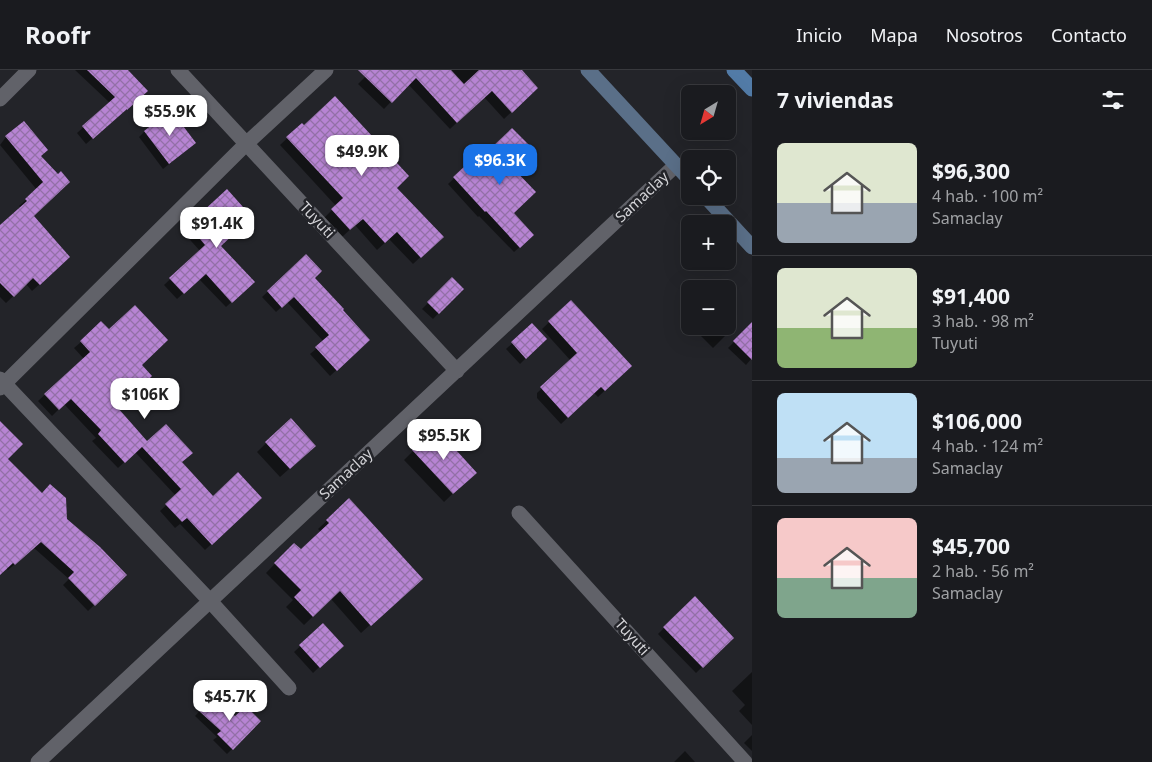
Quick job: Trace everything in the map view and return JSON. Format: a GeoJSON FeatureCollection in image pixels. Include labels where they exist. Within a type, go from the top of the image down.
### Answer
{"type":"FeatureCollection","features":[{"type":"Feature","properties":{"kind":"main road"},"geometry":{"type":"LineString","coordinates":[[734,70],[752,89]]}},
{"type":"Feature","properties":{"kind":"street"},"geometry":{"type":"LineString","coordinates":[[0,99],[29,70]]}},
{"type":"Feature","properties":{"kind":"street","name":"Tuyuti"},"geometry":{"type":"LineString","coordinates":[[178,70],[456,371]]}},
{"type":"Feature","properties":{"kind":"street"},"geometry":{"type":"LineString","coordinates":[[289,688],[210,601],[2,384],[246,144],[326,70]]}},
{"type":"Feature","properties":{"kind":"street"},"geometry":{"type":"LineString","coordinates":[[588,70],[681,170]]}},
{"type":"Feature","properties":{"kind":"street","name":"Samaclay"},"geometry":{"type":"LineString","coordinates":[[38,762],[676,165]]}},
{"type":"Feature","properties":{"kind":"street"},"geometry":{"type":"LineString","coordinates":[[713,205],[752,247]]}},
{"type":"Feature","properties":{"kind":"street","name":"Tuyuti"},"geometry":{"type":"LineString","coordinates":[[519,513],[745,762]]}},
{"type":"Feature","properties":{"kind":"building"},"geometry":{"type":"Polygon","coordinates":[[[87,70],[128,70],[148,91],[93,139],[82,126],[115,97],[87,70]]]}},
{"type":"Feature","properties":{"kind":"building"},"geometry":{"type":"Polygon","coordinates":[[[358,70],[451,70],[464,84],[479,70],[522,70],[538,88],[512,113],[492,91],[457,123],[416,78],[392,103],[358,70]]]}},
{"type":"Feature","properties":{"kind":"building"},"geometry":{"type":"Polygon","coordinates":[[[335,96],[409,176],[397,188],[444,237],[421,258],[397,232],[385,243],[363,219],[350,230],[331,209],[343,198],[286,137],[302,123],[304,125],[335,96]]]}},
{"type":"Feature","properties":{"kind":"building"},"geometry":{"type":"Polygon","coordinates":[[[171,110],[196,143],[169,164],[144,131],[171,110]]]}},
{"type":"Feature","properties":{"kind":"building"},"geometry":{"type":"Polygon","coordinates":[[[24,121],[48,150],[41,156],[58,174],[61,171],[70,182],[34,216],[70,257],[40,285],[33,278],[14,297],[0,283],[0,225],[27,201],[25,199],[43,182],[5,136],[24,121]]]}},
{"type":"Feature","properties":{"kind":"building"},"geometry":{"type":"Polygon","coordinates":[[[512,128],[530,146],[510,165],[536,192],[514,213],[534,235],[520,248],[453,177],[467,164],[470,168],[512,128]]]}},
{"type":"Feature","properties":{"kind":"building"},"geometry":{"type":"Polygon","coordinates":[[[227,189],[252,217],[221,246],[255,282],[232,303],[206,274],[184,294],[169,278],[205,245],[188,225],[227,189]]]}},
{"type":"Feature","properties":{"kind":"building"},"geometry":{"type":"Polygon","coordinates":[[[306,254],[322,271],[315,278],[370,340],[337,371],[315,347],[329,335],[294,297],[282,308],[267,291],[306,254]]]}},
{"type":"Feature","properties":{"kind":"building"},"geometry":{"type":"Polygon","coordinates":[[[452,277],[464,289],[439,314],[427,302],[452,277]]]}},
{"type":"Feature","properties":{"kind":"building"},"geometry":{"type":"Polygon","coordinates":[[[571,300],[632,366],[605,391],[601,387],[568,418],[540,387],[577,353],[548,321],[571,300]]]}},
{"type":"Feature","properties":{"kind":"building"},"geometry":{"type":"Polygon","coordinates":[[[135,305],[168,340],[142,365],[152,376],[118,408],[147,441],[166,424],[193,453],[182,462],[213,496],[238,472],[262,498],[212,545],[187,518],[182,522],[165,504],[181,489],[142,447],[125,463],[98,434],[101,430],[71,399],[59,410],[44,394],[90,352],[80,341],[101,321],[109,329],[135,305]]]}},
{"type":"Feature","properties":{"kind":"building"},"geometry":{"type":"Polygon","coordinates":[[[752,322],[752,360],[733,341],[752,322]]]}},
{"type":"Feature","properties":{"kind":"building"},"geometry":{"type":"Polygon","coordinates":[[[532,323],[547,339],[526,359],[511,342],[532,323]]]}},
{"type":"Feature","properties":{"kind":"building"},"geometry":{"type":"Polygon","coordinates":[[[291,418],[316,446],[290,469],[265,442],[291,418]]]}},
{"type":"Feature","properties":{"kind":"building"},"geometry":{"type":"Polygon","coordinates":[[[0,421],[23,444],[8,459],[42,493],[50,484],[66,498],[67,519],[100,547],[127,575],[95,606],[68,578],[74,572],[41,542],[15,565],[13,563],[0,575],[0,421]]]}},
{"type":"Feature","properties":{"kind":"building"},"geometry":{"type":"Polygon","coordinates":[[[436,428],[477,473],[453,494],[412,450],[436,428]]]}},
{"type":"Feature","properties":{"kind":"building"},"geometry":{"type":"Polygon","coordinates":[[[349,498],[423,579],[371,626],[340,591],[313,617],[294,597],[301,590],[274,563],[294,543],[301,549],[329,523],[326,520],[349,498]]]}},
{"type":"Feature","properties":{"kind":"building"},"geometry":{"type":"Polygon","coordinates":[[[695,596],[734,638],[703,668],[663,627],[695,596]]]}},
{"type":"Feature","properties":{"kind":"building"},"geometry":{"type":"Polygon","coordinates":[[[323,623],[344,646],[320,668],[299,645],[323,623]]]}},
{"type":"Feature","properties":{"kind":"building"},"geometry":{"type":"Polygon","coordinates":[[[213,695],[235,716],[246,706],[261,721],[233,750],[217,734],[221,731],[199,711],[213,695]]]}}]}
